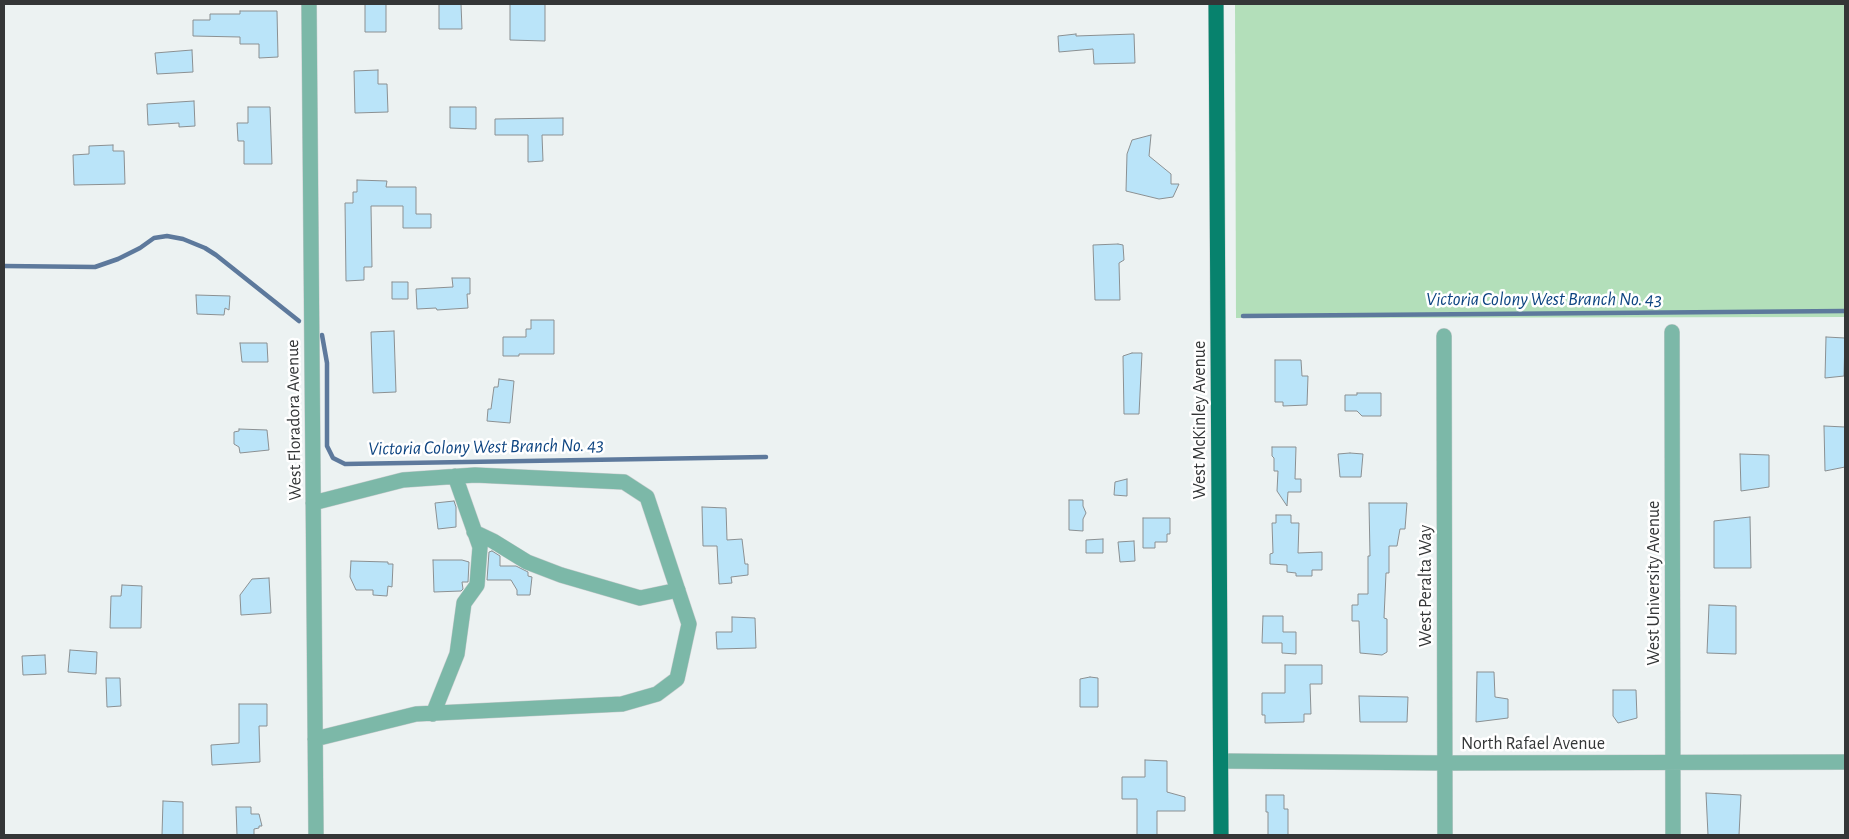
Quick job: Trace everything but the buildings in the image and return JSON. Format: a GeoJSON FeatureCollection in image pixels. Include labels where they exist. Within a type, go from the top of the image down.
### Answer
{"type":"FeatureCollection","features":[{"type":"Feature","properties":{"kind":"main road","name":"West McKinley Avenue"},"geometry":{"type":"LineString","coordinates":[[1216,4],[1221,835]]}},
{"type":"Feature","properties":{"kind":"street","name":"West Floradora Avenue"},"geometry":{"type":"LineString","coordinates":[[309,4],[316,835]]}},
{"type":"Feature","properties":{"kind":"street","name":"West University Avenue"},"geometry":{"type":"LineString","coordinates":[[1672,332],[1673,835]]}},
{"type":"Feature","properties":{"kind":"street","name":"West Peralta Way"},"geometry":{"type":"LineString","coordinates":[[1444,336],[1445,835]]}},
{"type":"Feature","properties":{"kind":"street"},"geometry":{"type":"LineString","coordinates":[[313,503],[403,480],[454,476],[475,475],[624,482],[646,497],[689,624],[677,679],[657,694],[622,704],[416,714],[315,739]]}},
{"type":"Feature","properties":{"kind":"street"},"geometry":{"type":"LineString","coordinates":[[433,714],[456,654],[464,603],[477,585],[480,547],[454,476]]}},
{"type":"Feature","properties":{"kind":"street"},"geometry":{"type":"LineString","coordinates":[[474,532],[528,562],[561,575],[640,598],[678,590]]}},
{"type":"Feature","properties":{"kind":"street","name":"North Rafael Avenue"},"geometry":{"type":"LineString","coordinates":[[1221,761],[1444,763],[1845,762]]}},
{"type":"Feature","properties":{"kind":"green space"},"geometry":{"type":"Polygon","coordinates":[[[1235,4],[1845,4],[1845,317],[1236,318],[1235,4]]]}},
{"type":"Feature","properties":{"kind":"waterway","name":"Victoria Colony West Branch No. 43"},"geometry":{"type":"LineString","coordinates":[[4,266],[95,267],[118,259],[140,248],[154,238],[167,236],[183,239],[216,255],[299,321]]}},
{"type":"Feature","properties":{"kind":"waterway","name":"Victoria Colony West Branch No. 43"},"geometry":{"type":"LineString","coordinates":[[1243,316],[1845,311]]}},
{"type":"Feature","properties":{"kind":"waterway","name":"Victoria Colony West Branch No. 43"},"geometry":{"type":"LineString","coordinates":[[322,335],[327,363],[327,446],[333,458],[345,464],[766,457]]}}]}
